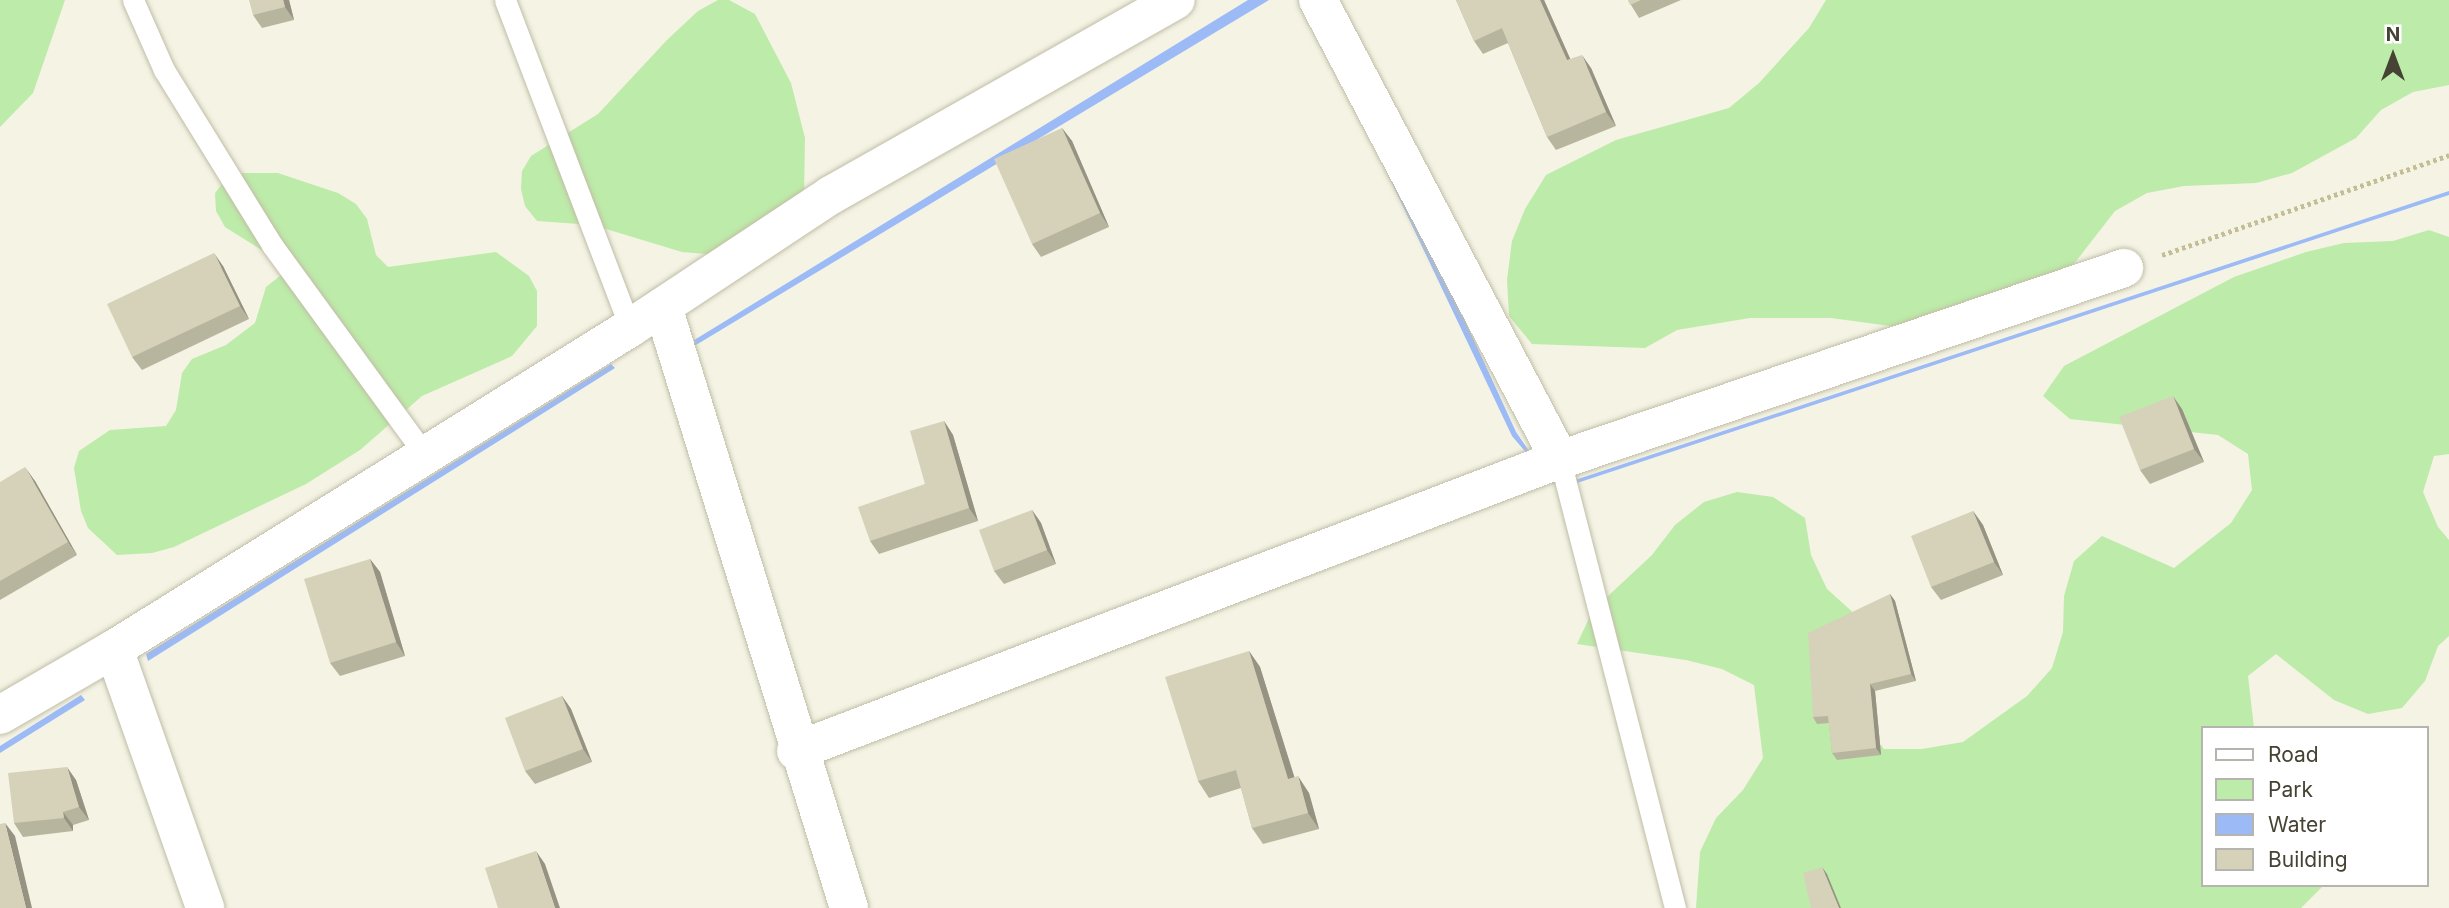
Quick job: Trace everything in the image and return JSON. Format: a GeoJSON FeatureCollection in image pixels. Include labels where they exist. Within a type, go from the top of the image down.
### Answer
{"type":"FeatureCollection","features":[{"type":"Feature","properties":{"kind":"street"},"geometry":{"type":"LineString","coordinates":[[0,715],[114,649],[630,328],[831,195],[1176,0]]}},
{"type":"Feature","properties":{"kind":"street"},"geometry":{"type":"LineString","coordinates":[[1318,0],[1560,460]]}},
{"type":"Feature","properties":{"kind":"street"},"geometry":{"type":"LineString","coordinates":[[796,751],[1560,460],[2124,268]]}},
{"type":"Feature","properties":{"kind":"street"},"geometry":{"type":"LineString","coordinates":[[663,307],[796,751],[849,908]]}},
{"type":"Feature","properties":{"kind":"street"},"geometry":{"type":"LineString","coordinates":[[114,649],[205,908]]}},
{"type":"Feature","properties":{"kind":"lane"},"geometry":{"type":"LineString","coordinates":[[134,0],[164,70],[272,245],[425,456]]}},
{"type":"Feature","properties":{"kind":"lane"},"geometry":{"type":"LineString","coordinates":[[505,0],[630,328]]}},
{"type":"Feature","properties":{"kind":"lane"},"geometry":{"type":"LineString","coordinates":[[1560,460],[1675,908]]}},
{"type":"Feature","properties":{"kind":"path"},"geometry":{"type":"LineString","coordinates":[[2124,268],[2449,155]]}},
{"type":"Feature","properties":{"kind":"green space"},"geometry":{"type":"Polygon","coordinates":[[[0,0],[65,0],[33,93],[0,127],[0,0]]]}},
{"type":"Feature","properties":{"kind":"green space"},"geometry":{"type":"Polygon","coordinates":[[[718,0],[729,0],[755,14],[791,83],[805,138],[804,195],[718,255],[682,252],[593,225],[537,221],[525,206],[521,189],[522,171],[531,156],[598,114],[667,40],[698,11],[718,0]]]}},
{"type":"Feature","properties":{"kind":"green space"},"geometry":{"type":"Polygon","coordinates":[[[1826,0],[2449,0],[2449,85],[2413,92],[2381,110],[2356,138],[2292,173],[2256,183],[2184,186],[2147,193],[2115,211],[2070,269],[1905,328],[1831,318],[1750,318],[1677,330],[1645,348],[1532,344],[1509,316],[1507,280],[1512,241],[1525,209],[1546,175],[1616,140],[1729,108],[1759,83],[1809,28],[1826,0]]]}},
{"type":"Feature","properties":{"kind":"green space"},"geometry":{"type":"Polygon","coordinates":[[[242,173],[278,173],[338,193],[356,204],[367,219],[376,255],[388,267],[496,252],[529,276],[537,291],[537,326],[512,356],[422,396],[360,450],[306,484],[174,547],[152,553],[117,555],[88,528],[81,511],[74,468],[79,451],[110,430],[166,426],[176,410],[182,373],[192,359],[226,345],[255,323],[266,287],[281,275],[274,258],[225,227],[216,211],[215,193],[226,179],[242,173]]]}},
{"type":"Feature","properties":{"kind":"green space"},"geometry":{"type":"Polygon","coordinates":[[[2429,230],[2449,237],[2449,454],[2434,456],[2423,492],[2438,527],[2449,540],[2449,636],[2438,646],[2425,681],[2402,708],[2368,714],[2334,700],[2276,654],[2248,676],[2254,726],[2200,726],[2200,887],[2322,887],[2301,908],[1696,908],[1700,852],[1716,818],[1743,790],[1763,758],[1754,685],[1722,669],[1686,660],[1577,644],[1593,610],[1652,555],[1675,525],[1704,502],[1737,492],[1773,497],[1805,518],[1811,555],[1827,589],[1857,616],[1861,719],[1884,749],[1922,749],[1963,742],[2027,696],[2052,668],[2063,632],[2064,596],[2074,561],[2102,536],[2174,568],[2231,523],[2252,490],[2248,454],[2218,435],[2070,419],[2043,396],[2064,366],[2234,277],[2306,252],[2344,243],[2393,241],[2429,230]]]}},
{"type":"Feature","properties":{"kind":"water"},"geometry":{"type":"Polygon","coordinates":[[[1248,0],[1269,0],[691,348],[691,342],[1248,0]]]}},
{"type":"Feature","properties":{"kind":"water"},"geometry":{"type":"Polygon","coordinates":[[[1305,0],[1420,222],[1516,432],[1532,455],[1572,481],[2449,191],[2449,195],[1565,487],[1552,483],[1512,436],[1305,0]]]}},
{"type":"Feature","properties":{"kind":"water"},"geometry":{"type":"Polygon","coordinates":[[[611,364],[615,368],[148,661],[146,654],[611,364]]]}},
{"type":"Feature","properties":{"kind":"water"},"geometry":{"type":"Polygon","coordinates":[[[81,695],[85,700],[0,753],[0,746],[81,695]]]}},
{"type":"Feature","properties":{"kind":"building"},"geometry":{"type":"Polygon","coordinates":[[[249,0],[283,0],[285,7],[253,15],[249,0]]]}},
{"type":"Feature","properties":{"kind":"building"},"geometry":{"type":"Polygon","coordinates":[[[1456,0],[1540,0],[1567,60],[1582,55],[1606,112],[1547,137],[1502,28],[1474,41],[1456,0]]]}},
{"type":"Feature","properties":{"kind":"building"},"geometry":{"type":"Polygon","coordinates":[[[1628,0],[1641,0],[1630,5],[1628,0]]]}},
{"type":"Feature","properties":{"kind":"building"},"geometry":{"type":"Polygon","coordinates":[[[1062,128],[1100,213],[1032,244],[994,159],[1062,128]]]}},
{"type":"Feature","properties":{"kind":"building"},"geometry":{"type":"Polygon","coordinates":[[[214,253],[240,306],[132,357],[107,304],[214,253]]]}},
{"type":"Feature","properties":{"kind":"building"},"geometry":{"type":"Polygon","coordinates":[[[2173,396],[2194,449],[2140,470],[2119,417],[2173,396]]]}},
{"type":"Feature","properties":{"kind":"building"},"geometry":{"type":"Polygon","coordinates":[[[944,421],[969,508],[870,541],[858,507],[925,484],[910,431],[944,421]]]}},
{"type":"Feature","properties":{"kind":"building"},"geometry":{"type":"Polygon","coordinates":[[[25,467],[68,542],[0,581],[0,482],[25,467]]]}},
{"type":"Feature","properties":{"kind":"building"},"geometry":{"type":"Polygon","coordinates":[[[1032,510],[1047,550],[994,571],[979,530],[1032,510]]]}},
{"type":"Feature","properties":{"kind":"building"},"geometry":{"type":"Polygon","coordinates":[[[1973,511],[1994,562],[1931,587],[1911,536],[1973,511]]]}},
{"type":"Feature","properties":{"kind":"building"},"geometry":{"type":"Polygon","coordinates":[[[370,559],[396,642],[330,663],[304,579],[370,559]]]}},
{"type":"Feature","properties":{"kind":"building"},"geometry":{"type":"Polygon","coordinates":[[[1890,594],[1911,674],[1870,684],[1876,748],[1832,753],[1828,716],[1813,717],[1808,633],[1890,594]]]}},
{"type":"Feature","properties":{"kind":"building"},"geometry":{"type":"Polygon","coordinates":[[[1249,651],[1288,779],[1298,776],[1308,813],[1252,828],[1236,770],[1198,781],[1165,677],[1249,651]]]}},
{"type":"Feature","properties":{"kind":"building"},"geometry":{"type":"Polygon","coordinates":[[[562,696],[583,749],[525,771],[505,718],[562,696]]]}},
{"type":"Feature","properties":{"kind":"building"},"geometry":{"type":"Polygon","coordinates":[[[67,767],[79,807],[63,812],[64,818],[14,823],[8,773],[67,767]]]}},
{"type":"Feature","properties":{"kind":"building"},"geometry":{"type":"Polygon","coordinates":[[[5,823],[26,908],[0,908],[0,824],[5,823]]]}},
{"type":"Feature","properties":{"kind":"building"},"geometry":{"type":"Polygon","coordinates":[[[536,851],[555,908],[498,908],[485,868],[536,851]]]}},
{"type":"Feature","properties":{"kind":"building"},"geometry":{"type":"Polygon","coordinates":[[[1822,867],[1839,908],[1811,908],[1803,873],[1822,867]]]}}]}
